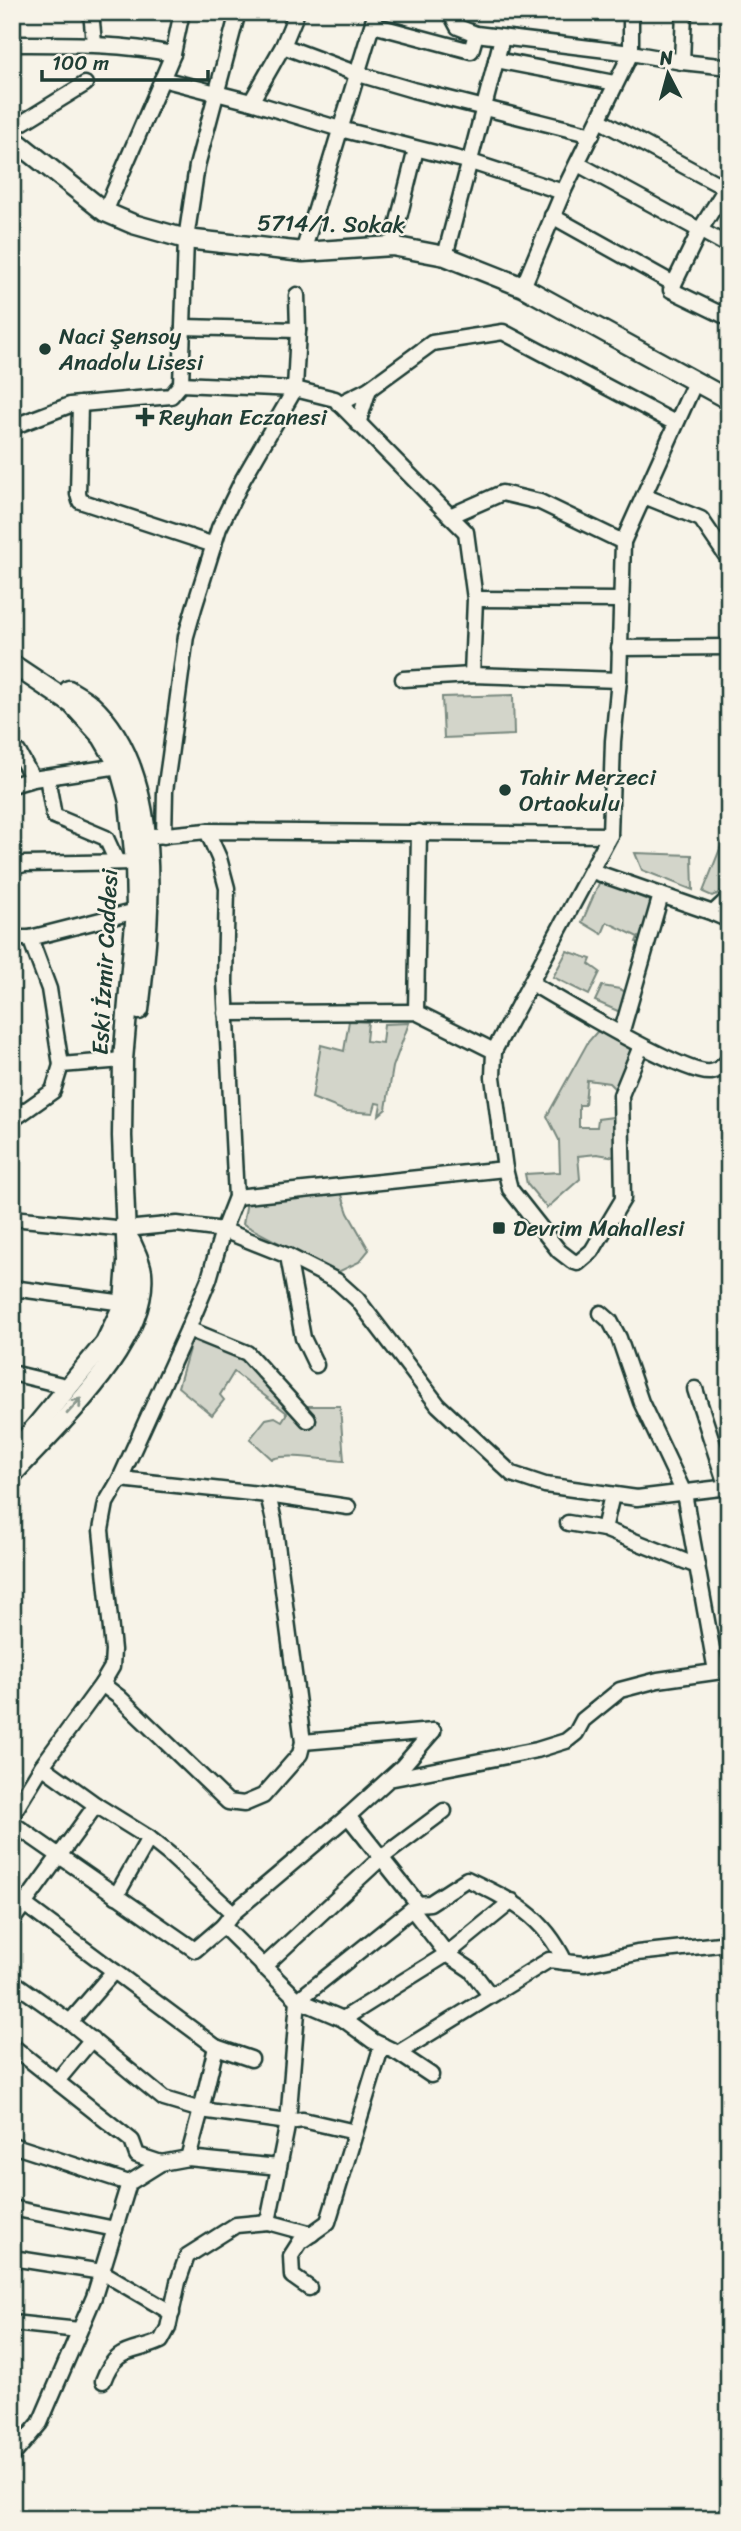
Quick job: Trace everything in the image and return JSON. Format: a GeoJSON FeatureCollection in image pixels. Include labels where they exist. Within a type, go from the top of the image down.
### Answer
{"type":"FeatureCollection","features":[{"type":"Feature","properties":{"kind":"main road","name":"5714/1. Sokak"},"geometry":{"type":"LineString","coordinates":[[12,138],[105,212],[133,224],[186,239],[303,252],[392,246],[445,256],[523,287],[729,400]]}},
{"type":"Feature","properties":{"kind":"main road"},"geometry":{"type":"LineString","coordinates":[[12,652],[91,705],[112,730],[128,758],[138,786],[143,909]]}},
{"type":"Feature","properties":{"kind":"main road","name":"Eski İzmir Caddesi"},"geometry":{"type":"LineString","coordinates":[[12,664],[72,704],[102,737],[119,766],[139,837],[135,862],[143,909],[123,1060],[122,1136],[127,1262],[124,1303],[106,1343],[12,1455]]}},
{"type":"Feature","properties":{"kind":"main road","name":"Eski İzmir Caddesi"},"geometry":{"type":"LineString","coordinates":[[12,1475],[116,1357],[131,1332],[140,1303],[142,1271],[126,1229]]}},
{"type":"Feature","properties":{"kind":"street"},"geometry":{"type":"LineString","coordinates":[[91,12],[94,43]]}},
{"type":"Feature","properties":{"kind":"street"},"geometry":{"type":"LineString","coordinates":[[105,212],[173,54],[182,12]]}},
{"type":"Feature","properties":{"kind":"street"},"geometry":{"type":"LineString","coordinates":[[12,427],[70,405],[171,396],[181,384],[186,239],[197,166],[238,12]]}},
{"type":"Feature","properties":{"kind":"street"},"geometry":{"type":"LineString","coordinates":[[251,102],[283,46],[298,12]]}},
{"type":"Feature","properties":{"kind":"street"},"geometry":{"type":"LineString","coordinates":[[450,12],[458,27],[476,34],[729,67]]}},
{"type":"Feature","properties":{"kind":"street"},"geometry":{"type":"LineString","coordinates":[[523,287],[563,192],[631,53],[631,12]]}},
{"type":"Feature","properties":{"kind":"street"},"geometry":{"type":"LineString","coordinates":[[682,62],[684,12]]}},
{"type":"Feature","properties":{"kind":"street"},"geometry":{"type":"LineString","coordinates":[[303,252],[355,73],[374,18],[471,51],[476,34]]}},
{"type":"Feature","properties":{"kind":"street"},"geometry":{"type":"LineString","coordinates":[[445,256],[502,38]]}},
{"type":"Feature","properties":{"kind":"street"},"geometry":{"type":"LineString","coordinates":[[12,44],[94,43],[139,47],[173,54]]}},
{"type":"Feature","properties":{"kind":"street"},"geometry":{"type":"LineString","coordinates":[[283,46],[355,73],[592,135]]}},
{"type":"Feature","properties":{"kind":"street"},"geometry":{"type":"LineString","coordinates":[[496,60],[615,83]]}},
{"type":"Feature","properties":{"kind":"street"},"geometry":{"type":"LineString","coordinates":[[162,79],[340,129],[471,162],[563,192]]}},
{"type":"Feature","properties":{"kind":"street"},"geometry":{"type":"LineString","coordinates":[[12,129],[85,84]]}},
{"type":"Feature","properties":{"kind":"street"},"geometry":{"type":"LineString","coordinates":[[599,120],[727,189],[699,230],[671,290],[729,318]]}},
{"type":"Feature","properties":{"kind":"street"},"geometry":{"type":"LineString","coordinates":[[392,246],[416,149]]}},
{"type":"Feature","properties":{"kind":"street"},"geometry":{"type":"LineString","coordinates":[[578,164],[729,246]]}},
{"type":"Feature","properties":{"kind":"street"},"geometry":{"type":"LineString","coordinates":[[552,216],[674,284]]}},
{"type":"Feature","properties":{"kind":"street"},"geometry":{"type":"LineString","coordinates":[[164,836],[165,791],[186,636],[219,527],[243,479],[295,389],[297,295]]}},
{"type":"Feature","properties":{"kind":"street"},"geometry":{"type":"LineString","coordinates":[[183,327],[298,330]]}},
{"type":"Feature","properties":{"kind":"street"},"geometry":{"type":"LineString","coordinates":[[339,404],[369,389],[432,343],[503,332],[676,423]]}},
{"type":"Feature","properties":{"kind":"street"},"geometry":{"type":"LineString","coordinates":[[642,1046],[621,1095],[623,1199],[592,1251],[578,1264],[559,1251],[510,1189],[493,1077],[494,1051],[610,835],[613,741],[619,680],[623,542],[695,382]]}},
{"type":"Feature","properties":{"kind":"street"},"geometry":{"type":"LineString","coordinates":[[181,384],[295,389],[334,399],[339,404],[466,532],[475,599],[472,676]]}},
{"type":"Feature","properties":{"kind":"street"},"geometry":{"type":"LineString","coordinates":[[358,424],[369,389]]}},
{"type":"Feature","properties":{"kind":"street"},"geometry":{"type":"LineString","coordinates":[[80,404],[80,501],[214,545]]}},
{"type":"Feature","properties":{"kind":"street"},"geometry":{"type":"LineString","coordinates":[[450,516],[502,493],[540,502],[623,542]]}},
{"type":"Feature","properties":{"kind":"street"},"geometry":{"type":"LineString","coordinates":[[644,496],[701,519],[729,560]]}},
{"type":"Feature","properties":{"kind":"street"},"geometry":{"type":"LineString","coordinates":[[475,599],[621,600]]}},
{"type":"Feature","properties":{"kind":"street"},"geometry":{"type":"LineString","coordinates":[[619,648],[729,647]]}},
{"type":"Feature","properties":{"kind":"street"},"geometry":{"type":"LineString","coordinates":[[403,679],[472,676],[619,680]]}},
{"type":"Feature","properties":{"kind":"street"},"geometry":{"type":"LineString","coordinates":[[12,748],[40,778],[54,816],[106,838],[117,862]]}},
{"type":"Feature","properties":{"kind":"street"},"geometry":{"type":"LineString","coordinates":[[12,785],[119,766]]}},
{"type":"Feature","properties":{"kind":"street"},"geometry":{"type":"LineString","coordinates":[[12,1815],[42,1766],[112,1667],[113,1650],[101,1530],[106,1503],[120,1479],[188,1329],[209,1279],[236,1197],[226,1013],[227,888],[219,858],[206,831]]}},
{"type":"Feature","properties":{"kind":"street"},"geometry":{"type":"LineString","coordinates":[[139,837],[206,831],[610,835]]}},
{"type":"Feature","properties":{"kind":"street"},"geometry":{"type":"LineString","coordinates":[[416,1012],[419,832]]}},
{"type":"Feature","properties":{"kind":"street"},"geometry":{"type":"LineString","coordinates":[[12,868],[24,864],[135,862]]}},
{"type":"Feature","properties":{"kind":"street"},"geometry":{"type":"LineString","coordinates":[[592,871],[729,920]]}},
{"type":"Feature","properties":{"kind":"street"},"geometry":{"type":"LineString","coordinates":[[621,1034],[661,895]]}},
{"type":"Feature","properties":{"kind":"street"},"geometry":{"type":"LineString","coordinates":[[713,913],[729,898]]}},
{"type":"Feature","properties":{"kind":"street"},"geometry":{"type":"LineString","coordinates":[[12,938],[30,938],[143,909]]}},
{"type":"Feature","properties":{"kind":"street"},"geometry":{"type":"LineString","coordinates":[[12,1120],[53,1091],[61,1065],[49,989],[30,938]]}},
{"type":"Feature","properties":{"kind":"street"},"geometry":{"type":"LineString","coordinates":[[531,984],[642,1046],[699,1071],[711,1072],[722,1068],[729,1060]]}},
{"type":"Feature","properties":{"kind":"street"},"geometry":{"type":"LineString","coordinates":[[226,1013],[416,1012],[494,1051]]}},
{"type":"Feature","properties":{"kind":"street"},"geometry":{"type":"LineString","coordinates":[[61,1065],[123,1060]]}},
{"type":"Feature","properties":{"kind":"street"},"geometry":{"type":"LineString","coordinates":[[236,1197],[505,1168]]}},
{"type":"Feature","properties":{"kind":"street"},"geometry":{"type":"LineString","coordinates":[[12,1219],[126,1229],[177,1224],[223,1230],[288,1256],[337,1282],[357,1299],[438,1405],[512,1474],[545,1485],[637,1498],[728,1490],[695,1389]]}},
{"type":"Feature","properties":{"kind":"street"},"geometry":{"type":"LineString","coordinates":[[288,1256],[303,1338],[316,1365]]}},
{"type":"Feature","properties":{"kind":"street"},"geometry":{"type":"LineString","coordinates":[[12,1288],[124,1303]]}},
{"type":"Feature","properties":{"kind":"street"},"geometry":{"type":"LineString","coordinates":[[389,1779],[537,1750],[566,1741],[576,1733],[583,1720],[620,1690],[636,1684],[722,1670],[697,1566],[684,1493],[641,1402],[619,1338],[610,1321],[601,1313]]}},
{"type":"Feature","properties":{"kind":"street"},"geometry":{"type":"LineString","coordinates":[[188,1329],[247,1353],[308,1420]]}},
{"type":"Feature","properties":{"kind":"street"},"geometry":{"type":"LineString","coordinates":[[12,1373],[70,1387]]}},
{"type":"Feature","properties":{"kind":"street"},"geometry":{"type":"LineString","coordinates":[[120,1479],[268,1495],[348,1507]]}},
{"type":"Feature","properties":{"kind":"street"},"geometry":{"type":"LineString","coordinates":[[102,1684],[119,1697],[228,1802],[244,1804],[263,1796],[300,1754],[303,1742],[274,1521],[268,1495]]}},
{"type":"Feature","properties":{"kind":"street"},"geometry":{"type":"LineString","coordinates":[[604,1530],[612,1495]]}},
{"type":"Feature","properties":{"kind":"street"},"geometry":{"type":"LineString","coordinates":[[568,1523],[604,1530],[697,1566]]}},
{"type":"Feature","properties":{"kind":"street"},"geometry":{"type":"LineString","coordinates":[[12,1823],[195,1950],[223,1926],[233,1913],[389,1779],[433,1731],[303,1742]]}},
{"type":"Feature","properties":{"kind":"street"},"geometry":{"type":"LineString","coordinates":[[42,1766],[96,1805],[149,1838],[233,1913]]}},
{"type":"Feature","properties":{"kind":"street"},"geometry":{"type":"LineString","coordinates":[[12,1921],[96,1805]]}},
{"type":"Feature","properties":{"kind":"street"},"geometry":{"type":"LineString","coordinates":[[263,1967],[381,1858],[444,1811]]}},
{"type":"Feature","properties":{"kind":"street"},"geometry":{"type":"LineString","coordinates":[[348,1816],[381,1858],[447,1954],[471,1970],[490,1995]]}},
{"type":"Feature","properties":{"kind":"street"},"geometry":{"type":"LineString","coordinates":[[116,1896],[149,1838]]}},
{"type":"Feature","properties":{"kind":"street"},"geometry":{"type":"LineString","coordinates":[[268,2222],[288,2122],[298,2000],[415,1906],[430,1903],[467,1879],[512,1900],[554,1940],[565,1962]]}},
{"type":"Feature","properties":{"kind":"street"},"geometry":{"type":"LineString","coordinates":[[12,1895],[216,2047],[251,2059]]}},
{"type":"Feature","properties":{"kind":"street"},"geometry":{"type":"LineString","coordinates":[[343,2019],[447,1954],[512,1900]]}},
{"type":"Feature","properties":{"kind":"street"},"geometry":{"type":"LineString","coordinates":[[223,1926],[298,2000],[343,2019],[431,2075]]}},
{"type":"Feature","properties":{"kind":"street"},"geometry":{"type":"LineString","coordinates":[[398,2053],[549,1960],[585,1964],[637,1953],[729,1942]]}},
{"type":"Feature","properties":{"kind":"street"},"geometry":{"type":"LineString","coordinates":[[70,2022],[114,1971]]}},
{"type":"Feature","properties":{"kind":"street"},"geometry":{"type":"LineString","coordinates":[[12,1981],[92,2039],[164,2099],[201,2109],[288,2122],[303,2120],[355,2132]]}},
{"type":"Feature","properties":{"kind":"street"},"geometry":{"type":"LineString","coordinates":[[57,2081],[92,2039]]}},
{"type":"Feature","properties":{"kind":"street"},"geometry":{"type":"LineString","coordinates":[[309,2288],[292,2276],[291,2256],[300,2242],[328,2222],[382,2045]]}},
{"type":"Feature","properties":{"kind":"street"},"geometry":{"type":"LineString","coordinates":[[12,2046],[132,2141],[137,2155],[161,2163]]}},
{"type":"Feature","properties":{"kind":"street"},"geometry":{"type":"LineString","coordinates":[[188,2158],[216,2047]]}},
{"type":"Feature","properties":{"kind":"street"},"geometry":{"type":"LineString","coordinates":[[12,2145],[129,2183]]}},
{"type":"Feature","properties":{"kind":"street"},"geometry":{"type":"LineString","coordinates":[[12,2456],[40,2423],[102,2272],[129,2183],[161,2163],[188,2158],[279,2167]]}},
{"type":"Feature","properties":{"kind":"street"},"geometry":{"type":"LineString","coordinates":[[12,2207],[115,2230]]}},
{"type":"Feature","properties":{"kind":"street"},"geometry":{"type":"LineString","coordinates":[[103,2381],[108,2367],[117,2358],[161,2341],[169,2328],[178,2282],[187,2256],[236,2225],[268,2222],[312,2234]]}},
{"type":"Feature","properties":{"kind":"street"},"geometry":{"type":"LineString","coordinates":[[12,2258],[102,2272],[172,2313]]}},
{"type":"Feature","properties":{"kind":"street"},"geometry":{"type":"LineString","coordinates":[[12,2322],[79,2330]]}},
{"type":"Feature","properties":{"kind":"shaded area"},"geometry":{"type":"Polygon","coordinates":[[[513,695],[514,735],[444,738],[442,697],[513,695]]]}},
{"type":"Feature","properties":{"kind":"shaded area"},"geometry":{"type":"Polygon","coordinates":[[[729,774],[729,889],[712,896],[703,892],[727,831],[729,774]]]}},
{"type":"Feature","properties":{"kind":"shaded area"},"geometry":{"type":"Polygon","coordinates":[[[635,853],[692,855],[693,890],[642,870],[635,853]]]}},
{"type":"Feature","properties":{"kind":"shaded area"},"geometry":{"type":"Polygon","coordinates":[[[600,881],[653,902],[647,944],[636,942],[638,937],[607,922],[602,934],[582,922],[600,881]]]}},
{"type":"Feature","properties":{"kind":"shaded area"},"geometry":{"type":"Polygon","coordinates":[[[567,951],[591,959],[589,964],[600,972],[589,995],[553,977],[567,951]]]}},
{"type":"Feature","properties":{"kind":"shaded area"},"geometry":{"type":"Polygon","coordinates":[[[602,986],[620,989],[632,995],[627,1015],[595,1001],[602,986]]]}},
{"type":"Feature","properties":{"kind":"shaded area"},"geometry":{"type":"Polygon","coordinates":[[[349,1021],[368,1022],[366,1041],[382,1043],[384,1024],[409,1023],[393,1067],[386,1109],[379,1115],[381,1104],[376,1103],[373,1113],[345,1111],[312,1098],[321,1045],[344,1051],[349,1021]]]}},
{"type":"Feature","properties":{"kind":"shaded area"},"geometry":{"type":"Polygon","coordinates":[[[601,1027],[641,1046],[621,1095],[609,1083],[587,1080],[585,1105],[579,1105],[579,1127],[597,1127],[598,1119],[621,1116],[622,1158],[597,1154],[578,1156],[580,1179],[547,1208],[527,1184],[525,1174],[560,1172],[559,1140],[547,1116],[588,1042],[601,1027]]]}},
{"type":"Feature","properties":{"kind":"shaded area"},"geometry":{"type":"Polygon","coordinates":[[[339,1186],[348,1213],[369,1250],[359,1262],[336,1273],[243,1224],[248,1196],[339,1186]]]}},
{"type":"Feature","properties":{"kind":"shaded area"},"geometry":{"type":"Polygon","coordinates":[[[194,1332],[247,1353],[308,1418],[307,1406],[340,1406],[344,1461],[297,1457],[272,1459],[250,1439],[266,1419],[275,1417],[282,1421],[287,1413],[234,1372],[220,1395],[224,1400],[212,1415],[178,1387],[194,1332]]]}},
{"type":"Feature","properties":{"kind":"place","name":"Naci Şensoy Anadolu Lisesi"},"geometry":{"type":"Point","coordinates":[45,349]}},
{"type":"Feature","properties":{"kind":"place","name":"Reyhan Eczanesi"},"geometry":{"type":"Point","coordinates":[145,417]}},
{"type":"Feature","properties":{"kind":"place","name":"Tahir Merzeci Ortaokulu"},"geometry":{"type":"Point","coordinates":[505,790]}},
{"type":"Feature","properties":{"kind":"place","name":"Devrim Mahallesi"},"geometry":{"type":"Point","coordinates":[499,1228]}}]}
